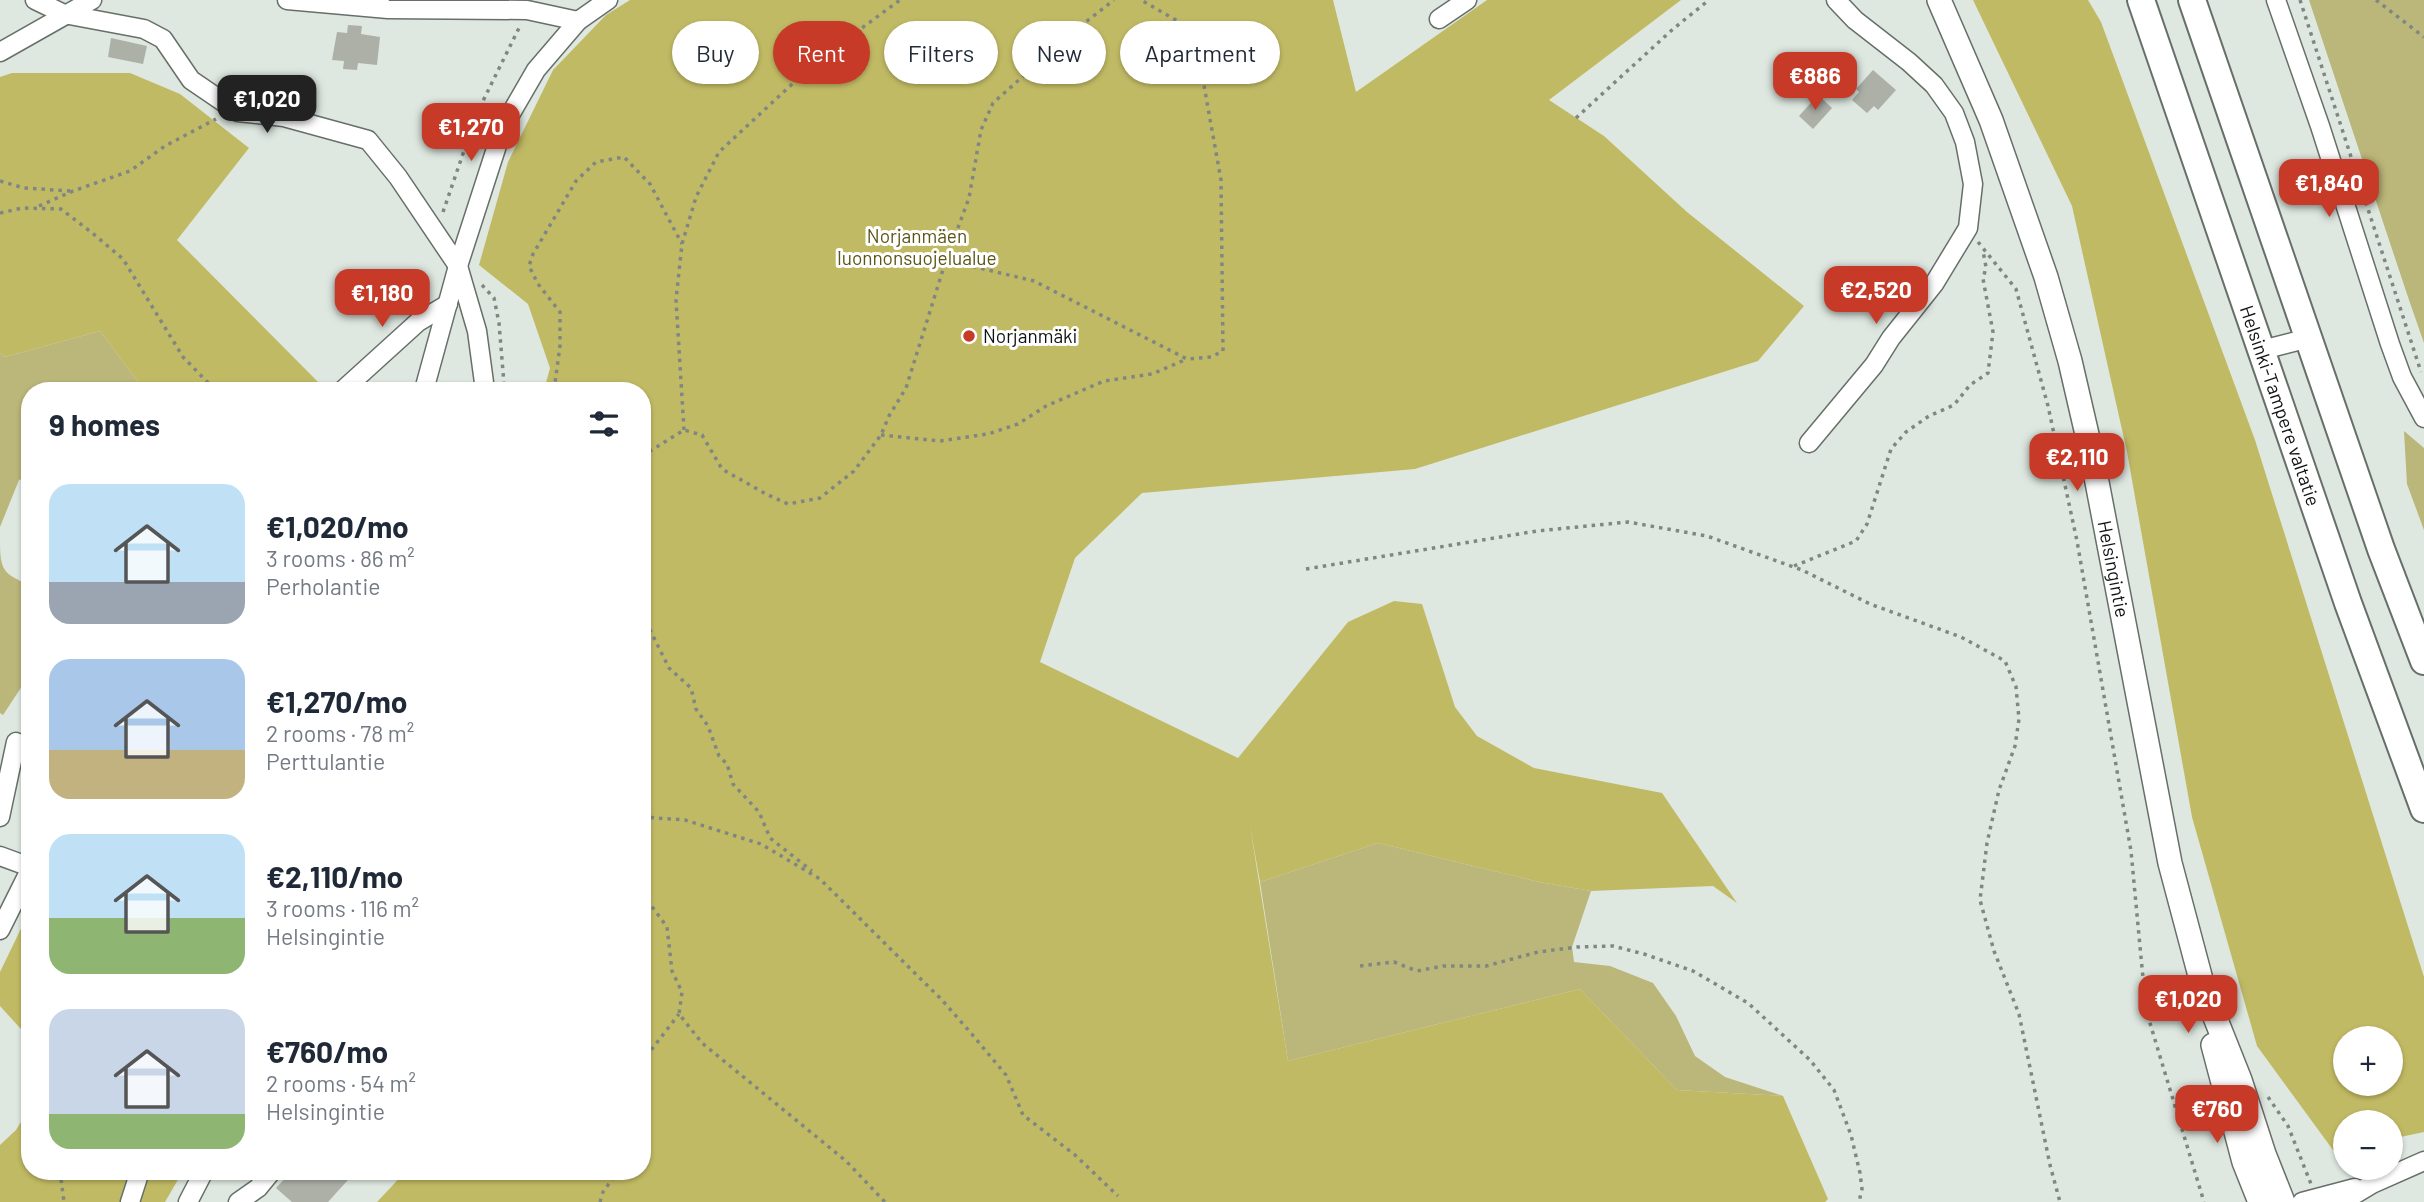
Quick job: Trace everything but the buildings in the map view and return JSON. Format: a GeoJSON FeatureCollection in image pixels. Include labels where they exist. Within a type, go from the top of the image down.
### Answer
{"type":"FeatureCollection","features":[{"type":"Feature","properties":{"kind":"highway","name":"Helsinki-Tampere valtatie"},"geometry":{"type":"LineString","coordinates":[[2141,0],[2348,603],[2424,809]]}},
{"type":"Feature","properties":{"kind":"highway"},"geometry":{"type":"LineString","coordinates":[[2192,0],[2381,549],[2424,661]]}},
{"type":"Feature","properties":{"kind":"main road","name":"Helsingintie"},"geometry":{"type":"LineString","coordinates":[[1939,0],[1991,120],[2014,182],[2046,277],[2070,361],[2110,542],[2170,863],[2203,987],[2220,1073],[2244,1161],[2260,1202]]}},
{"type":"Feature","properties":{"kind":"main road","name":"Helsingintie"},"geometry":{"type":"LineString","coordinates":[[2203,987],[2240,1080],[2283,1202]]}},
{"type":"Feature","properties":{"kind":"street"},"geometry":{"type":"LineString","coordinates":[[35,0],[64,14],[144,29],[163,39],[191,80],[238,112],[284,117],[368,140],[398,177],[458,266],[477,331],[484,382]]}},
{"type":"Feature","properties":{"kind":"street"},"geometry":{"type":"LineString","coordinates":[[0,52],[92,0]]}},
{"type":"Feature","properties":{"kind":"street"},"geometry":{"type":"LineString","coordinates":[[287,0],[388,9],[527,10],[578,22]]}},
{"type":"Feature","properties":{"kind":"street"},"geometry":{"type":"LineString","coordinates":[[1439,19],[1467,0]]}},
{"type":"Feature","properties":{"kind":"street"},"geometry":{"type":"LineString","coordinates":[[1809,443],[1874,365],[1891,338],[1934,284],[1968,228],[1973,184],[1965,142],[1954,113],[1934,85],[1855,20],[1836,0]]}},
{"type":"Feature","properties":{"kind":"street"},"geometry":{"type":"LineString","coordinates":[[2276,0],[2320,126],[2390,344],[2407,387],[2424,418]]}},
{"type":"Feature","properties":{"kind":"street"},"geometry":{"type":"LineString","coordinates":[[426,382],[458,266],[503,127],[536,70],[578,22],[605,1]]}},
{"type":"Feature","properties":{"kind":"street"},"geometry":{"type":"LineString","coordinates":[[352,382],[418,322],[448,304]]}},
{"type":"Feature","properties":{"kind":"street"},"geometry":{"type":"LineString","coordinates":[[2262,350],[2309,338]]}},
{"type":"Feature","properties":{"kind":"street"},"geometry":{"type":"LineString","coordinates":[[0,817],[16,742]]}},
{"type":"Feature","properties":{"kind":"street"},"geometry":{"type":"LineString","coordinates":[[0,856],[21,865]]}},
{"type":"Feature","properties":{"kind":"street"},"geometry":{"type":"LineString","coordinates":[[0,930],[21,887]]}},
{"type":"Feature","properties":{"kind":"street"},"geometry":{"type":"LineString","coordinates":[[2342,1202],[2372,1184],[2424,1161]]}},
{"type":"Feature","properties":{"kind":"street"},"geometry":{"type":"LineString","coordinates":[[130,1202],[137,1180]]}},
{"type":"Feature","properties":{"kind":"street"},"geometry":{"type":"LineString","coordinates":[[188,1202],[199,1180]]}},
{"type":"Feature","properties":{"kind":"street"},"geometry":{"type":"LineString","coordinates":[[238,1202],[265,1180]]}},
{"type":"Feature","properties":{"kind":"street"},"geometry":{"type":"LineString","coordinates":[[2309,1200],[2372,1184]]}},
{"type":"Feature","properties":{"kind":"path"},"geometry":{"type":"LineString","coordinates":[[684,430],[676,300],[682,244],[696,197],[719,152],[817,61],[900,0]]}},
{"type":"Feature","properties":{"kind":"path"},"geometry":{"type":"LineString","coordinates":[[651,450],[684,430],[702,435],[722,469],[789,504],[820,498],[854,471],[881,435],[906,388],[946,260],[969,198],[981,130],[993,103],[1074,31],[1114,0]]}},
{"type":"Feature","properties":{"kind":"path"},"geometry":{"type":"LineString","coordinates":[[881,435],[940,441],[988,434],[1018,424],[1046,406],[1104,381],[1152,374],[1187,359],[1211,357],[1223,351],[1221,180],[1201,68],[1183,24],[1141,0]]}},
{"type":"Feature","properties":{"kind":"path"},"geometry":{"type":"LineString","coordinates":[[1576,118],[1673,29],[1709,0]]}},
{"type":"Feature","properties":{"kind":"path"},"geometry":{"type":"LineString","coordinates":[[2300,0],[2424,381]]}},
{"type":"Feature","properties":{"kind":"path"},"geometry":{"type":"LineString","coordinates":[[2376,0],[2424,37]]}},
{"type":"Feature","properties":{"kind":"path"},"geometry":{"type":"LineString","coordinates":[[435,235],[477,113],[527,10]]}},
{"type":"Feature","properties":{"kind":"path"},"geometry":{"type":"LineString","coordinates":[[35,208],[130,171],[165,146],[207,122],[238,112]]}},
{"type":"Feature","properties":{"kind":"path"},"geometry":{"type":"LineString","coordinates":[[555,382],[560,346],[560,312],[538,284],[529,266],[533,254],[576,181],[596,162],[624,158],[650,184],[682,244]]}},
{"type":"Feature","properties":{"kind":"path"},"geometry":{"type":"LineString","coordinates":[[0,181],[24,188],[73,191]]}},
{"type":"Feature","properties":{"kind":"path"},"geometry":{"type":"LineString","coordinates":[[0,213],[22,208],[61,209],[123,259],[183,357],[207,382]]}},
{"type":"Feature","properties":{"kind":"path"},"geometry":{"type":"LineString","coordinates":[[1968,228],[2016,289],[2048,406],[2077,541],[2132,850],[2146,1010],[2204,1202]]}},
{"type":"Feature","properties":{"kind":"path"},"geometry":{"type":"LineString","coordinates":[[1792,567],[1856,541],[1867,524],[1891,449],[1906,432],[1929,415],[1954,405],[1970,385],[1988,373],[1993,332],[1983,279],[1986,267],[1983,250]]}},
{"type":"Feature","properties":{"kind":"path"},"geometry":{"type":"LineString","coordinates":[[946,260],[1034,281],[1187,359]]}},
{"type":"Feature","properties":{"kind":"path"},"geometry":{"type":"LineString","coordinates":[[1306,569],[1537,531],[1628,522],[1707,536],[1792,567],[1870,604],[1961,637],[2005,661],[2016,687],[2020,719],[2015,746],[1999,790],[1987,843],[1980,900],[1994,951],[2020,1014],[2047,1152],[2060,1202]]}},
{"type":"Feature","properties":{"kind":"path"},"geometry":{"type":"LineString","coordinates":[[651,632],[669,668],[691,688],[696,709],[708,726],[719,756],[727,764],[733,784],[759,812],[770,838],[820,878],[942,1000],[1006,1075],[1023,1115],[1075,1155],[1118,1196]]}},
{"type":"Feature","properties":{"kind":"path"},"geometry":{"type":"LineString","coordinates":[[651,818],[685,820],[761,844],[820,878]]}},
{"type":"Feature","properties":{"kind":"path"},"geometry":{"type":"LineString","coordinates":[[651,905],[667,927],[672,971],[682,992],[680,1014],[651,1050]]}},
{"type":"Feature","properties":{"kind":"path"},"geometry":{"type":"LineString","coordinates":[[1360,966],[1394,962],[1417,971],[1443,966],[1486,966],[1538,952],[1613,946],[1693,971],[1748,1003],[1810,1060],[1834,1090],[1851,1135],[1860,1173],[1862,1189],[1858,1202]]}},
{"type":"Feature","properties":{"kind":"path"},"geometry":{"type":"LineString","coordinates":[[680,1014],[702,1043],[846,1161],[885,1202]]}},
{"type":"Feature","properties":{"kind":"path"},"geometry":{"type":"LineString","coordinates":[[2267,1095],[2288,1126],[2309,1200]]}},
{"type":"Feature","properties":{"kind":"path"},"geometry":{"type":"LineString","coordinates":[[61,1180],[64,1202]]}},
{"type":"Feature","properties":{"kind":"path"},"geometry":{"type":"LineString","coordinates":[[600,1202],[612,1180]]}},
{"type":"Feature","properties":{"kind":"shaded area"},"geometry":{"type":"Polygon","coordinates":[[[2309,0],[2424,0],[2424,343],[2409,300],[2309,0]]]}},
{"type":"Feature","properties":{"kind":"shaded area"},"geometry":{"type":"Polygon","coordinates":[[[100,331],[138,382],[21,382],[21,479],[0,527],[0,353],[5,357],[100,331]]]}},
{"type":"Feature","properties":{"kind":"shaded area"},"geometry":{"type":"Polygon","coordinates":[[[2404,431],[2424,448],[2424,530],[2407,484],[2404,431]]]}},
{"type":"Feature","properties":{"kind":"shaded area"},"geometry":{"type":"Polygon","coordinates":[[[0,541],[2,565],[9,574],[21,581],[21,688],[3,715],[0,713],[0,541]]]}},
{"type":"Feature","properties":{"kind":"shaded area"},"geometry":{"type":"Polygon","coordinates":[[[1378,843],[1539,882],[1591,891],[1572,947],[1574,962],[1610,966],[1653,983],[1676,1016],[1695,1056],[1725,1077],[1783,1096],[1677,1090],[1580,989],[1288,1061],[1260,882],[1378,843]]]}},
{"type":"Feature","properties":{"kind":"green space","name":"Norjanmäen luonnonsuojelualue"},"geometry":{"type":"Polygon","coordinates":[[[630,0],[1333,0],[1356,92],[1487,0],[1681,0],[1549,100],[1604,136],[1687,212],[1804,306],[1758,361],[1415,469],[1142,493],[1075,558],[1040,662],[1238,758],[1348,622],[1394,601],[1422,604],[1455,707],[1477,736],[1534,768],[1662,793],[1737,903],[1713,886],[1591,891],[1539,882],[1378,843],[1260,882],[1250,826],[1288,1061],[1580,989],[1677,1090],[1783,1096],[1828,1199],[1825,1202],[377,1202],[398,1180],[651,1180],[651,382],[546,382],[550,368],[528,304],[479,265],[508,162],[553,70],[606,15],[630,0]]]}},
{"type":"Feature","properties":{"kind":"green space"},"geometry":{"type":"Polygon","coordinates":[[[1973,0],[2088,0],[2101,22],[2255,440],[2424,977],[2424,1132],[2403,1136],[2403,1110],[2333,1110],[2333,1150],[2257,1046],[2192,817],[2127,452],[2072,206],[1973,0]]]}},
{"type":"Feature","properties":{"kind":"green space"},"geometry":{"type":"Polygon","coordinates":[[[12,73],[130,73],[180,94],[249,148],[177,240],[318,382],[138,382],[100,331],[5,357],[0,353],[0,77],[12,73]]]}},
{"type":"Feature","properties":{"kind":"green space"},"geometry":{"type":"Polygon","coordinates":[[[21,929],[21,1029],[0,1006],[0,972],[21,929]]]}},
{"type":"Feature","properties":{"kind":"green space"},"geometry":{"type":"Polygon","coordinates":[[[21,1122],[21,1180],[128,1180],[120,1202],[0,1202],[0,1145],[21,1122]]]}},
{"type":"Feature","properties":{"kind":"green space"},"geometry":{"type":"Polygon","coordinates":[[[145,1180],[178,1180],[165,1202],[138,1202],[145,1180]]]}},
{"type":"Feature","properties":{"kind":"place","name":"Norjanmäki"},"geometry":{"type":"Point","coordinates":[969,336]}}]}
